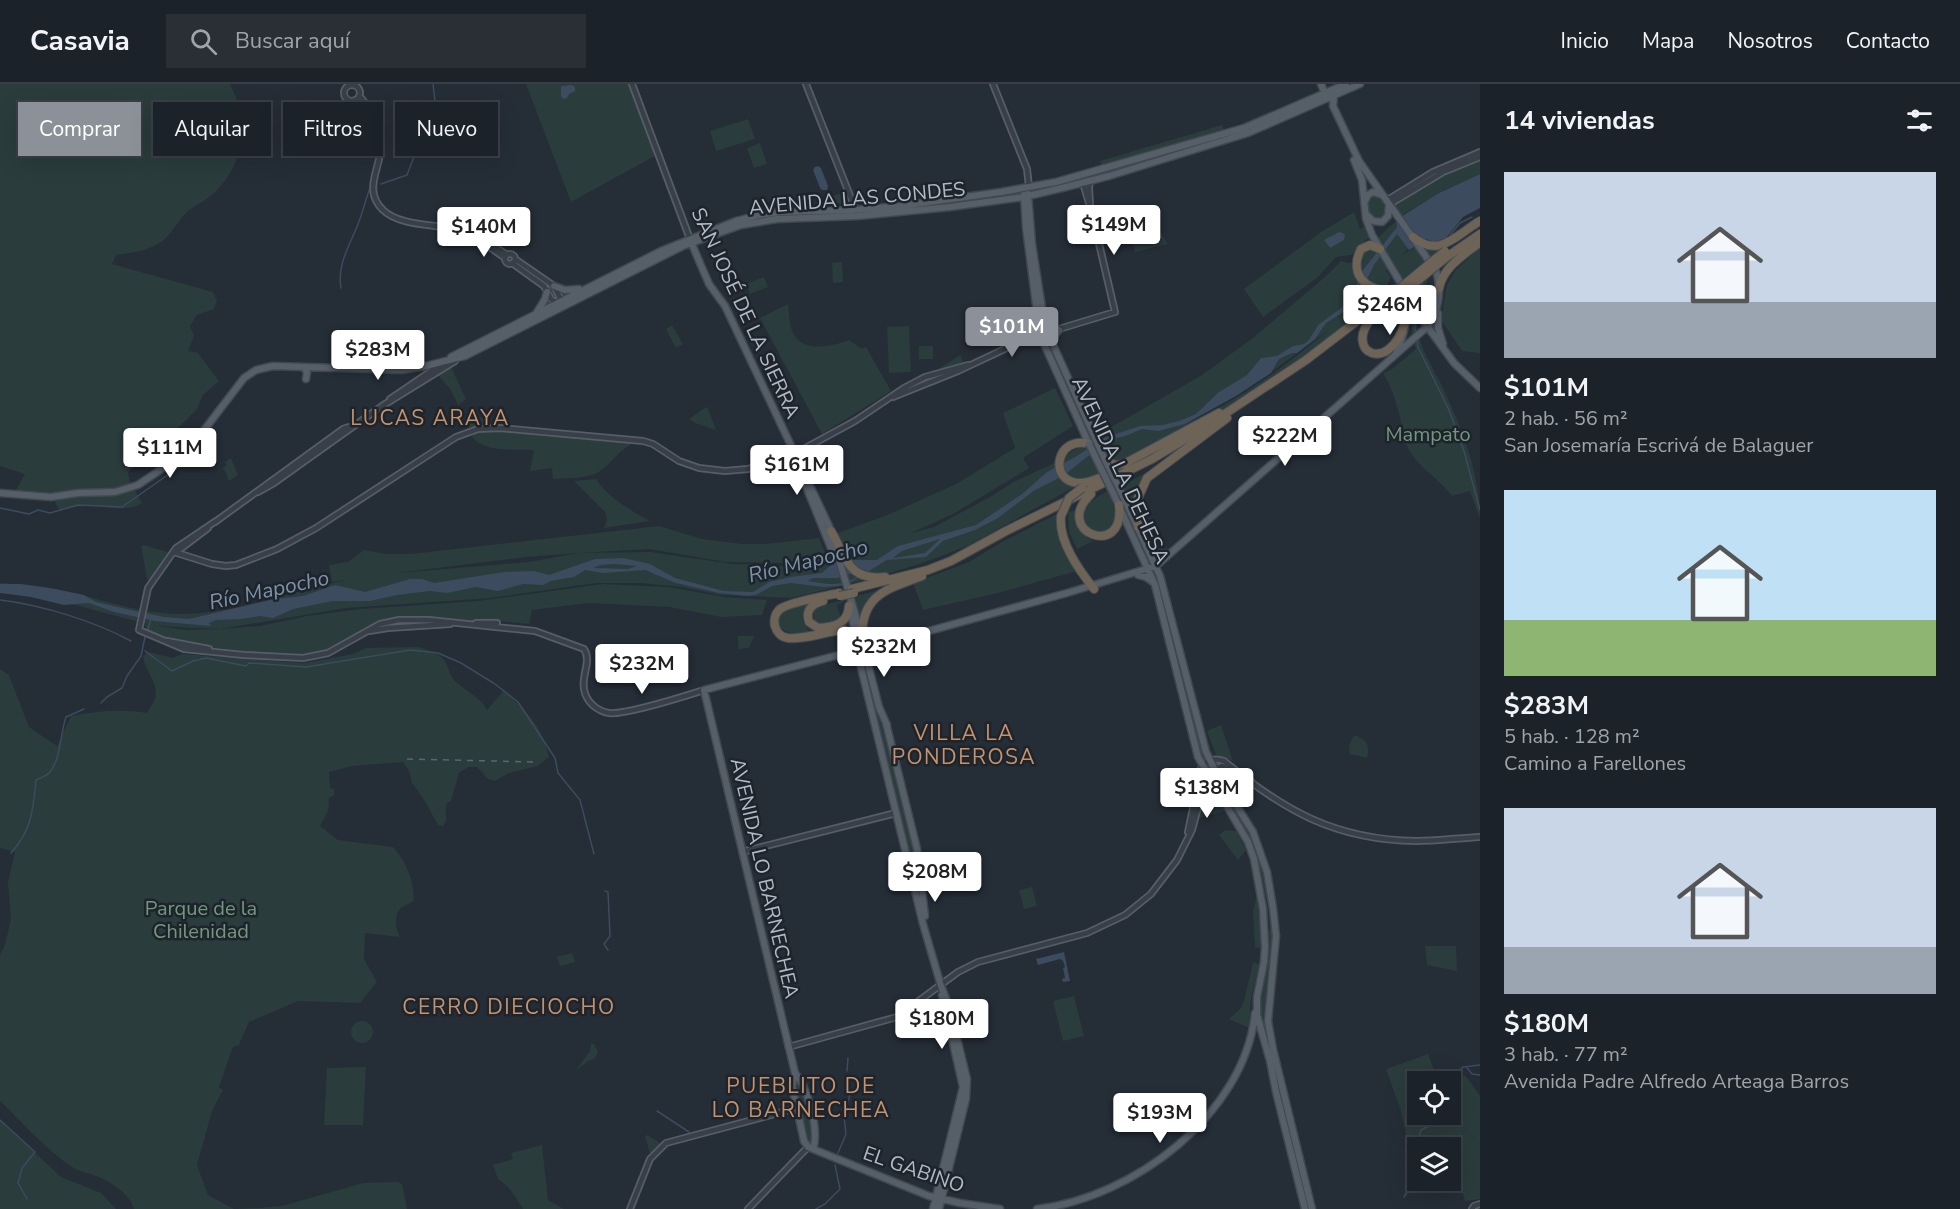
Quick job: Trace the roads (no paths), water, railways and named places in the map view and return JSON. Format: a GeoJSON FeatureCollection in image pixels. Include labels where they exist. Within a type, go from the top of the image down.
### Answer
{"type":"FeatureCollection","features":[{"type":"Feature","properties":{"kind":"highway"},"geometry":{"type":"LineString","coordinates":[[1413,237],[1430,247],[1440,246],[1480,220]]}},
{"type":"Feature","properties":{"kind":"highway"},"geometry":{"type":"LineString","coordinates":[[1400,291],[1374,315],[1324,352],[1227,418],[1161,459],[1009,534],[959,563],[920,574],[846,593],[782,608],[776,615],[775,628],[789,638],[844,630],[860,639],[865,613],[875,598],[891,587],[920,574],[959,558],[1006,531],[1152,459],[1202,429],[1330,343],[1480,227]]}},
{"type":"Feature","properties":{"kind":"highway"},"geometry":{"type":"LineString","coordinates":[[1447,253],[1480,234]]}},
{"type":"Feature","properties":{"kind":"highway"},"geometry":{"type":"LineString","coordinates":[[1438,288],[1447,269],[1480,243]]}},
{"type":"Feature","properties":{"kind":"highway"},"geometry":{"type":"LineString","coordinates":[[1380,249],[1368,245],[1360,251],[1357,265],[1361,278],[1368,286],[1378,291],[1400,291]]}},
{"type":"Feature","properties":{"kind":"highway"},"geometry":{"type":"LineString","coordinates":[[1374,315],[1361,337],[1365,347],[1374,353],[1382,354],[1392,348],[1405,323]]}},
{"type":"Feature","properties":{"kind":"highway"},"geometry":{"type":"LineString","coordinates":[[1105,460],[1119,466],[1142,456],[1250,397]]}},
{"type":"Feature","properties":{"kind":"highway"},"geometry":{"type":"LineString","coordinates":[[1138,527],[1138,498],[1147,478],[1227,418]]}},
{"type":"Feature","properties":{"kind":"highway"},"geometry":{"type":"LineString","coordinates":[[1081,485],[1066,479],[1061,471],[1060,457],[1065,449],[1087,438]]}},
{"type":"Feature","properties":{"kind":"highway"},"geometry":{"type":"LineString","coordinates":[[1089,587],[1062,533],[1061,516],[1069,498],[1081,485],[1152,459]]}},
{"type":"Feature","properties":{"kind":"highway"},"geometry":{"type":"LineString","coordinates":[[1091,494],[1081,507],[1079,517],[1083,528],[1092,535],[1105,536],[1114,530],[1120,518],[1119,505]]}},
{"type":"Feature","properties":{"kind":"highway"},"geometry":{"type":"LineString","coordinates":[[831,531],[836,542],[836,552],[848,565],[863,575],[879,578],[920,574]]}},
{"type":"Feature","properties":{"kind":"highway"},"geometry":{"type":"LineString","coordinates":[[846,593],[810,607],[807,616],[810,624],[820,628],[840,624],[847,617],[849,606]]}},
{"type":"Feature","properties":{"kind":"main road"},"geometry":{"type":"LineString","coordinates":[[1321,84],[1362,180],[1368,226],[1392,270],[1407,305],[1401,341],[1394,356]]}},
{"type":"Feature","properties":{"kind":"main road","name":"AVENIDA LAS CONDES"},"geometry":{"type":"LineString","coordinates":[[465,356],[589,287],[691,241],[756,222],[856,213],[895,213],[1026,196],[1083,183],[1248,133],[1326,97],[1346,84]]}},
{"type":"Feature","properties":{"kind":"main road","name":"AVENIDA LAS CONDES"},"geometry":{"type":"LineString","coordinates":[[856,213],[1016,190],[1092,172],[1251,126],[1334,96],[1360,84]]}},
{"type":"Feature","properties":{"kind":"main road"},"geometry":{"type":"LineString","coordinates":[[1334,96],[1334,106],[1354,152],[1436,271],[1438,328],[1445,350]]}},
{"type":"Feature","properties":{"kind":"main road"},"geometry":{"type":"LineString","coordinates":[[1185,152],[1189,149],[1190,143]]}},
{"type":"Feature","properties":{"kind":"main road"},"geometry":{"type":"LineString","coordinates":[[1083,183],[1085,177],[1092,172]]}},
{"type":"Feature","properties":{"kind":"main road"},"geometry":{"type":"LineString","coordinates":[[1362,180],[1373,182]]}},
{"type":"Feature","properties":{"kind":"main road"},"geometry":{"type":"LineString","coordinates":[[1026,196],[1029,187]]}},
{"type":"Feature","properties":{"kind":"main road"},"geometry":{"type":"LineString","coordinates":[[1013,198],[1016,190]]}},
{"type":"Feature","properties":{"kind":"main road"},"geometry":{"type":"LineString","coordinates":[[1365,202],[1370,193],[1376,192],[1389,204]]}},
{"type":"Feature","properties":{"kind":"main road","name":"AVENIDA LA DEHESA"},"geometry":{"type":"LineString","coordinates":[[1026,196],[1026,228],[1044,334],[1087,438],[1117,494],[1138,527],[1156,566],[1200,736],[1209,760],[1253,832],[1266,866],[1276,936],[1268,1021],[1312,1209]]}},
{"type":"Feature","properties":{"kind":"main road"},"geometry":{"type":"LineString","coordinates":[[1365,212],[1373,221],[1382,222],[1388,216],[1389,204]]}},
{"type":"Feature","properties":{"kind":"main road"},"geometry":{"type":"LineString","coordinates":[[895,213],[901,206]]}},
{"type":"Feature","properties":{"kind":"main road","name":"AVENIDA LAS CONDES"},"geometry":{"type":"LineString","coordinates":[[446,360],[536,313],[691,241]]}},
{"type":"Feature","properties":{"kind":"main road","name":"SAN JOSÉ DE LA SIERRA"},"geometry":{"type":"LineString","coordinates":[[691,241],[711,287],[725,306],[831,531],[846,593]]}},
{"type":"Feature","properties":{"kind":"main road"},"geometry":{"type":"LineString","coordinates":[[552,284],[566,290],[589,287]]}},
{"type":"Feature","properties":{"kind":"main road"},"geometry":{"type":"LineString","coordinates":[[536,313],[545,299],[547,290]]}},
{"type":"Feature","properties":{"kind":"main road"},"geometry":{"type":"LineString","coordinates":[[1400,291],[1409,297],[1458,369],[1480,388]]}},
{"type":"Feature","properties":{"kind":"main road"},"geometry":{"type":"LineString","coordinates":[[1067,593],[1156,566],[1420,335],[1428,326],[1438,305]]}},
{"type":"Feature","properties":{"kind":"main road"},"geometry":{"type":"LineString","coordinates":[[1052,344],[1053,336],[1059,330]]}},
{"type":"Feature","properties":{"kind":"main road","name":"AVENIDA LA DEHESA"},"geometry":{"type":"LineString","coordinates":[[1044,334],[1052,344],[1087,438],[1105,460],[1119,505],[1155,585],[1202,765],[1244,835],[1254,859],[1263,909],[1265,947],[1257,998],[1257,1015],[1305,1209]]}},
{"type":"Feature","properties":{"kind":"main road"},"geometry":{"type":"LineString","coordinates":[[1420,335],[1433,334]]}},
{"type":"Feature","properties":{"kind":"main road"},"geometry":{"type":"LineString","coordinates":[[0,493],[51,497],[78,493],[115,492],[132,488],[188,451],[237,385],[248,375],[269,367],[402,370],[465,356]]}},
{"type":"Feature","properties":{"kind":"main road"},"geometry":{"type":"LineString","coordinates":[[304,368],[307,372],[306,379]]}},
{"type":"Feature","properties":{"kind":"main road"},"geometry":{"type":"LineString","coordinates":[[1148,549],[1158,554],[1170,553]]}},
{"type":"Feature","properties":{"kind":"main road"},"geometry":{"type":"LineString","coordinates":[[1129,574],[1139,565],[1141,552]]}},
{"type":"Feature","properties":{"kind":"main road"},"geometry":{"type":"LineString","coordinates":[[704,690],[867,648],[1146,572],[1149,569]]}},
{"type":"Feature","properties":{"kind":"main road"},"geometry":{"type":"LineString","coordinates":[[1138,574],[1146,577],[1155,585]]}},
{"type":"Feature","properties":{"kind":"main road"},"geometry":{"type":"LineString","coordinates":[[846,593],[860,639],[876,728]]}},
{"type":"Feature","properties":{"kind":"main road"},"geometry":{"type":"LineString","coordinates":[[846,593],[879,707],[887,725]]}},
{"type":"Feature","properties":{"kind":"main road"},"geometry":{"type":"LineString","coordinates":[[867,648],[917,849],[926,934]]}},
{"type":"Feature","properties":{"kind":"main road"},"geometry":{"type":"LineString","coordinates":[[858,650],[896,813],[941,986],[943,1005],[963,1087],[939,1198],[939,1209]]}},
{"type":"Feature","properties":{"kind":"main road","name":"AVENIDA LO BARNECHEA"},"geometry":{"type":"LineString","coordinates":[[704,690],[788,1046],[795,1073],[801,1080],[813,1120],[815,1133],[809,1145]]}},
{"type":"Feature","properties":{"kind":"main road"},"geometry":{"type":"LineString","coordinates":[[1254,859],[1266,866]]}},
{"type":"Feature","properties":{"kind":"main road"},"geometry":{"type":"LineString","coordinates":[[1037,1209],[1076,1201],[1114,1188],[1166,1155],[1202,1121],[1235,1075],[1251,1039],[1257,998]]}},
{"type":"Feature","properties":{"kind":"main road"},"geometry":{"type":"LineString","coordinates":[[1251,1039],[1268,1021]]}},
{"type":"Feature","properties":{"kind":"main road"},"geometry":{"type":"LineString","coordinates":[[795,1073],[792,1083],[794,1108],[809,1145]]}},
{"type":"Feature","properties":{"kind":"main road"},"geometry":{"type":"LineString","coordinates":[[792,1083],[795,1080],[801,1080]]}},
{"type":"Feature","properties":{"kind":"main road","name":"EL GABINO"},"geometry":{"type":"LineString","coordinates":[[809,1145],[939,1198],[1000,1209]]}},
{"type":"Feature","properties":{"kind":"main road"},"geometry":{"type":"LineString","coordinates":[[933,1209],[939,1198]]}},
{"type":"Feature","properties":{"kind":"street","name":"SAN JOSÉ DE LA SIERRA"},"geometry":{"type":"LineString","coordinates":[[632,84],[691,241]]}},
{"type":"Feature","properties":{"kind":"street"},"geometry":{"type":"LineString","coordinates":[[806,84],[856,213]]}},
{"type":"Feature","properties":{"kind":"street"},"geometry":{"type":"LineString","coordinates":[[993,84],[1027,169],[1029,187]]}},
{"type":"Feature","properties":{"kind":"street"},"geometry":{"type":"LineString","coordinates":[[353,85],[360,90],[357,98],[348,100],[344,96],[344,89],[353,85]]}},
{"type":"Feature","properties":{"kind":"street"},"geometry":{"type":"LineString","coordinates":[[357,98],[371,113],[377,124],[381,140],[381,152],[373,182],[374,195],[380,207],[396,218],[454,229],[479,239],[506,256]]}},
{"type":"Feature","properties":{"kind":"street"},"geometry":{"type":"LineString","coordinates":[[1389,204],[1391,198],[1433,172],[1480,152]]}},
{"type":"Feature","properties":{"kind":"street"},"geometry":{"type":"LineString","coordinates":[[1389,204],[1432,178],[1480,157]]}},
{"type":"Feature","properties":{"kind":"street"},"geometry":{"type":"LineString","coordinates":[[1090,181],[1090,205]]}},
{"type":"Feature","properties":{"kind":"street"},"geometry":{"type":"LineString","coordinates":[[893,397],[1044,334],[1115,312],[1083,183]]}},
{"type":"Feature","properties":{"kind":"street"},"geometry":{"type":"LineString","coordinates":[[506,256],[512,254],[513,261],[547,290]]}},
{"type":"Feature","properties":{"kind":"street"},"geometry":{"type":"LineString","coordinates":[[506,256],[506,262],[513,261],[552,284],[560,303]]}},
{"type":"Feature","properties":{"kind":"street"},"geometry":{"type":"LineString","coordinates":[[552,284],[546,285],[547,290],[551,299],[560,303]]}},
{"type":"Feature","properties":{"kind":"street","name":"AVENIDA LAS CONDES"},"geometry":{"type":"LineString","coordinates":[[361,634],[328,653],[309,658],[244,655],[185,646],[164,641],[139,628],[150,585],[174,552],[343,429],[352,426],[442,368],[465,356]]}},
{"type":"Feature","properties":{"kind":"street","name":"AVENIDA LAS CONDES"},"geometry":{"type":"LineString","coordinates":[[382,406],[446,360]]}},
{"type":"Feature","properties":{"kind":"street"},"geometry":{"type":"LineString","coordinates":[[174,552],[226,566],[268,553],[316,528],[456,437],[484,428],[646,441],[679,461],[692,466],[715,471],[748,469],[794,454],[855,421],[914,383],[968,365]]}},
{"type":"Feature","properties":{"kind":"street"},"geometry":{"type":"LineString","coordinates":[[914,383],[911,388],[914,390]]}},
{"type":"Feature","properties":{"kind":"street"},"geometry":{"type":"LineString","coordinates":[[403,627],[402,622],[408,620]]}},
{"type":"Feature","properties":{"kind":"street"},"geometry":{"type":"LineString","coordinates":[[361,634],[380,624],[408,620],[541,632],[589,652],[584,691],[591,703],[604,712],[618,713],[704,690]]}},
{"type":"Feature","properties":{"kind":"street"},"geometry":{"type":"LineString","coordinates":[[361,634],[374,629],[497,623]]}},
{"type":"Feature","properties":{"kind":"street"},"geometry":{"type":"LineString","coordinates":[[1182,852],[1194,812],[1202,765],[1209,760],[1224,761],[1233,770]]}},
{"type":"Feature","properties":{"kind":"street"},"geometry":{"type":"LineString","coordinates":[[788,1046],[897,1017],[958,972],[978,962],[1087,933],[1118,920],[1151,894],[1182,852],[1192,830],[1207,774],[1221,766],[1251,781],[1295,812],[1345,832],[1403,840],[1480,837]]}},
{"type":"Feature","properties":{"kind":"street"},"geometry":{"type":"LineString","coordinates":[[1235,803],[1251,781]]}},
{"type":"Feature","properties":{"kind":"street"},"geometry":{"type":"LineString","coordinates":[[742,852],[896,813]]}},
{"type":"Feature","properties":{"kind":"street"},"geometry":{"type":"LineString","coordinates":[[630,1209],[649,1161],[663,1145],[794,1108]]}},
{"type":"Feature","properties":{"kind":"street"},"geometry":{"type":"LineString","coordinates":[[748,1209],[809,1145]]}},
{"type":"Feature","properties":{"kind":"street"},"geometry":{"type":"LineString","coordinates":[[1472,1209],[1480,1204]]}},
{"type":"Feature","properties":{"kind":"water"},"geometry":{"type":"Polygon","coordinates":[[[572,85],[575,91],[563,99],[561,86],[572,85]]]}},
{"type":"Feature","properties":{"kind":"water"},"geometry":{"type":"Polygon","coordinates":[[[818,166],[828,186],[827,190],[820,188],[813,170],[818,166]]]}},
{"type":"Feature","properties":{"kind":"water"},"geometry":{"type":"Polygon","coordinates":[[[1480,174],[1480,208],[1463,217],[1446,238],[1433,242],[1427,239],[1409,250],[1397,234],[1374,265],[1357,300],[1347,310],[1326,323],[1315,339],[1297,353],[1279,359],[1271,373],[1236,396],[1185,424],[1158,431],[1142,429],[1107,441],[1063,476],[1035,490],[998,518],[975,530],[943,541],[926,557],[887,560],[851,582],[839,586],[823,587],[791,583],[772,586],[756,595],[748,596],[719,593],[676,583],[645,570],[603,573],[585,570],[574,577],[551,581],[543,585],[523,584],[498,591],[476,587],[447,593],[430,591],[397,595],[370,601],[333,601],[293,609],[273,618],[260,616],[216,620],[209,623],[211,626],[155,621],[114,612],[89,603],[64,605],[0,593],[0,584],[20,584],[84,595],[96,602],[164,617],[189,619],[274,599],[303,596],[335,585],[365,592],[410,579],[422,579],[434,583],[504,572],[534,571],[549,575],[595,559],[624,558],[650,564],[675,578],[724,591],[753,592],[769,582],[822,573],[834,562],[877,560],[898,546],[976,525],[1022,494],[1047,472],[1104,438],[1140,426],[1163,425],[1196,414],[1219,392],[1247,375],[1261,358],[1277,356],[1293,346],[1304,344],[1318,325],[1348,303],[1363,270],[1397,227],[1396,220],[1437,194],[1480,174]],[[940,539],[902,551],[893,558],[925,553],[940,539]],[[614,564],[593,568],[628,569],[637,566],[614,564]],[[866,569],[837,578],[813,578],[808,581],[839,584],[853,579],[866,569]]]}},
{"type":"Feature","properties":{"kind":"water"},"geometry":{"type":"Polygon","coordinates":[[[1339,232],[1345,234],[1344,240],[1330,248],[1324,240],[1339,232]]]}},
{"type":"Feature","properties":{"kind":"water"},"geometry":{"type":"Polygon","coordinates":[[[1064,952],[1070,981],[1063,982],[1062,979],[1065,978],[1063,968],[1065,967],[1063,961],[1060,959],[1038,965],[1036,959],[1064,952]]]}},
{"type":"Feature","properties":{"kind":"waterway"},"geometry":{"type":"LineString","coordinates":[[381,184],[407,175],[435,102],[433,84]]}},
{"type":"Feature","properties":{"kind":"waterway"},"geometry":{"type":"LineString","coordinates":[[341,288],[344,258],[370,188]]}},
{"type":"Feature","properties":{"kind":"waterway"},"geometry":{"type":"LineString","coordinates":[[1450,235],[1460,223],[1472,217]]}},
{"type":"Feature","properties":{"kind":"waterway"},"geometry":{"type":"LineString","coordinates":[[1416,303],[1424,279]]}},
{"type":"Feature","properties":{"kind":"waterway"},"geometry":{"type":"LineString","coordinates":[[1415,314],[1415,333]]}},
{"type":"Feature","properties":{"kind":"waterway"},"geometry":{"type":"LineString","coordinates":[[1417,340],[1418,347],[1449,410],[1464,451],[1480,510]]}},
{"type":"Feature","properties":{"kind":"waterway"},"geometry":{"type":"LineString","coordinates":[[0,508],[29,514],[38,510],[50,513],[78,505],[122,507],[189,460]]}},
{"type":"Feature","properties":{"kind":"waterway"},"geometry":{"type":"LineString","coordinates":[[0,600],[67,615],[131,641]]}},
{"type":"Feature","properties":{"kind":"waterway"},"geometry":{"type":"LineString","coordinates":[[148,629],[151,618]]}},
{"type":"Feature","properties":{"kind":"waterway"},"geometry":{"type":"LineString","coordinates":[[101,703],[122,688],[127,676],[141,656],[145,637]]}},
{"type":"Feature","properties":{"kind":"waterway"},"geometry":{"type":"LineString","coordinates":[[145,651],[172,671],[193,661],[206,658],[246,666],[249,663],[306,667],[410,650],[438,653],[461,663],[495,684],[518,702],[555,758],[558,773],[580,800],[594,854]]}},
{"type":"Feature","properties":{"kind":"waterway"},"geometry":{"type":"LineString","coordinates":[[11,853],[27,828],[36,780],[49,773],[56,761],[66,717],[84,709]]}},
{"type":"Feature","properties":{"kind":"waterway"},"geometry":{"type":"LineString","coordinates":[[605,891],[608,892],[610,936],[604,944],[608,950]]}},
{"type":"Feature","properties":{"kind":"waterway"},"geometry":{"type":"LineString","coordinates":[[847,1071],[848,1058]]}},
{"type":"Feature","properties":{"kind":"waterway"},"geometry":{"type":"LineString","coordinates":[[1459,1071],[1463,1067],[1480,1065]]}},
{"type":"Feature","properties":{"kind":"waterway"},"geometry":{"type":"LineString","coordinates":[[1467,1068],[1472,1074],[1480,1075]]}},
{"type":"Feature","properties":{"kind":"waterway"},"geometry":{"type":"LineString","coordinates":[[847,1106],[850,1094]]}},
{"type":"Feature","properties":{"kind":"waterway"},"geometry":{"type":"LineString","coordinates":[[657,1111],[689,1132]]}},
{"type":"Feature","properties":{"kind":"waterway"},"geometry":{"type":"LineString","coordinates":[[838,1153],[846,1134],[844,1117]]}},
{"type":"Feature","properties":{"kind":"waterway"},"geometry":{"type":"LineString","coordinates":[[0,1120],[35,1152],[22,1168],[18,1183],[27,1199]]}},
{"type":"Feature","properties":{"kind":"waterway"},"geometry":{"type":"LineString","coordinates":[[1419,1137],[1421,1130],[1431,1125]]}},
{"type":"Feature","properties":{"kind":"waterway"},"geometry":{"type":"LineString","coordinates":[[816,1209],[825,1204],[840,1189],[835,1165]]}},
{"type":"Feature","properties":{"kind":"waterway"},"geometry":{"type":"LineString","coordinates":[[1404,1197],[1408,1191]]}},
{"type":"Feature","properties":{"kind":"railway"},"geometry":{"type":"LineString","coordinates":[[407,759],[535,762]]}},
{"type":"Feature","properties":{"kind":"district","name":"LUCAS ARAYA"},"geometry":{"type":"Point","coordinates":[430,418]}},
{"type":"Feature","properties":{"kind":"district","name":"VILLA LA PONDEROSA"},"geometry":{"type":"Point","coordinates":[964,745]}},
{"type":"Feature","properties":{"kind":"district","name":"CERRO DIECIOCHO"},"geometry":{"type":"Point","coordinates":[509,1007]}},
{"type":"Feature","properties":{"kind":"district","name":"PUEBLITO DE LO BARNECHEA"},"geometry":{"type":"Point","coordinates":[801,1098]}},
{"type":"Feature","properties":{"kind":"park label","name":"Mampato"},"geometry":{"type":"Point","coordinates":[1428,434]}},
{"type":"Feature","properties":{"kind":"park label","name":"Parque de la Chilenidad"},"geometry":{"type":"Point","coordinates":[201,920]}},
{"type":"Feature","properties":{"kind":"water label","name":"Río Mapocho"},"geometry":{"type":"Point","coordinates":[808,561]}},
{"type":"Feature","properties":{"kind":"water label","name":"Río Mapocho"},"geometry":{"type":"Point","coordinates":[269,590]}}]}
